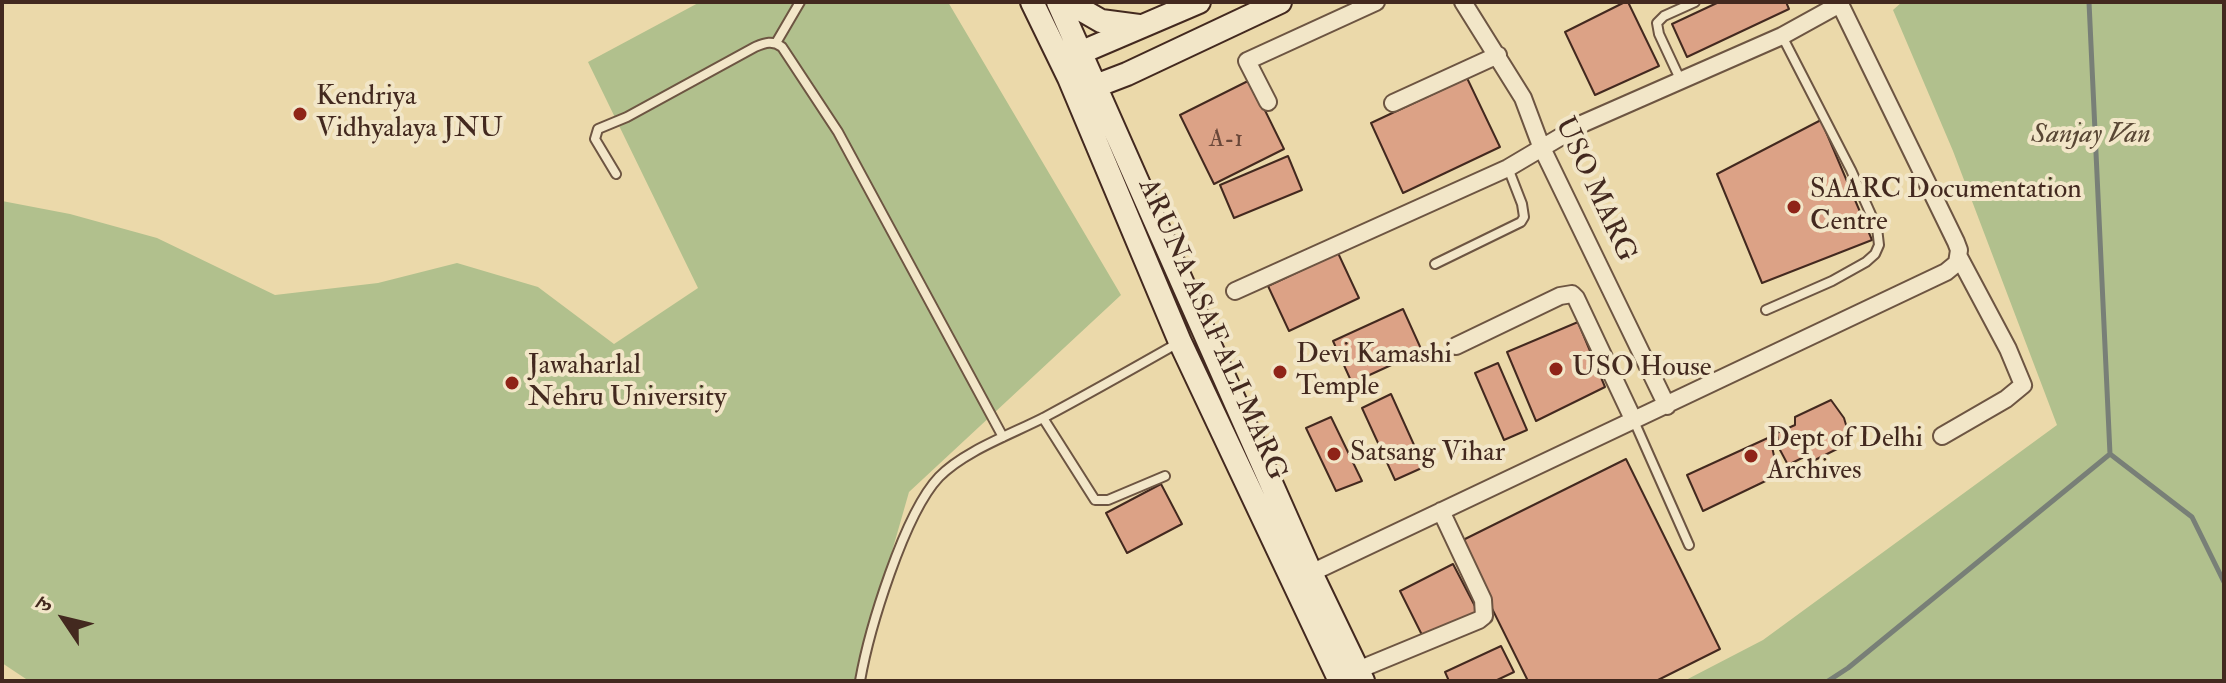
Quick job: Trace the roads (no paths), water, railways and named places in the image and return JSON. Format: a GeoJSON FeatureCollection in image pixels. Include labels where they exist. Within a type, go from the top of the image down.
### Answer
{"type":"FeatureCollection","features":[{"type":"Feature","properties":{"kind":"main road","name":"ARUNA ASAF ALI MARG"},"geometry":{"type":"LineString","coordinates":[[1032,2],[1070,57],[1204,331],[1311,573],[1353,677]]}},
{"type":"Feature","properties":{"kind":"main road","name":"ARUNA ASAF ALI MARG"},"geometry":{"type":"LineString","coordinates":[[1058,2],[1070,57]]}},
{"type":"Feature","properties":{"kind":"main road"},"geometry":{"type":"LineString","coordinates":[[1068,2],[1101,21],[1140,26]]}},
{"type":"Feature","properties":{"kind":"main road"},"geometry":{"type":"LineString","coordinates":[[1070,57],[1199,2]]}},
{"type":"Feature","properties":{"kind":"main road"},"geometry":{"type":"LineString","coordinates":[[1085,90],[1127,74],[1280,2]]}},
{"type":"Feature","properties":{"kind":"main road","name":"ARUNA ASAF ALI MARG"},"geometry":{"type":"LineString","coordinates":[[1085,90],[1180,342],[1353,677]]}},
{"type":"Feature","properties":{"kind":"street"},"geometry":{"type":"LineString","coordinates":[[1268,102],[1247,61],[1376,2]]}},
{"type":"Feature","properties":{"kind":"street","name":"USO MARG"},"geometry":{"type":"LineString","coordinates":[[1463,2],[1523,98],[1541,146],[1667,406]]}},
{"type":"Feature","properties":{"kind":"street"},"geometry":{"type":"LineString","coordinates":[[1235,291],[1508,168],[1584,123],[1782,36],[1839,3],[1956,242],[1958,260],[2008,349],[2023,385],[2006,399],[1942,436]]}},
{"type":"Feature","properties":{"kind":"street"},"geometry":{"type":"LineString","coordinates":[[1393,103],[1498,55]]}},
{"type":"Feature","properties":{"kind":"street"},"geometry":{"type":"LineString","coordinates":[[1311,573],[1946,272],[1958,260]]}},
{"type":"Feature","properties":{"kind":"street"},"geometry":{"type":"LineString","coordinates":[[1456,346],[1560,296],[1572,294],[1634,421]]}},
{"type":"Feature","properties":{"kind":"street"},"geometry":{"type":"LineString","coordinates":[[1180,342],[1204,331]]}},
{"type":"Feature","properties":{"kind":"street"},"geometry":{"type":"LineString","coordinates":[[1353,677],[1484,616],[1483,600],[1441,511]]}},
{"type":"Feature","properties":{"kind":"lane"},"geometry":{"type":"LineString","coordinates":[[776,43],[800,2]]}},
{"type":"Feature","properties":{"kind":"lane"},"geometry":{"type":"LineString","coordinates":[[1680,79],[1657,23],[1664,16],[1695,2]]}},
{"type":"Feature","properties":{"kind":"lane"},"geometry":{"type":"LineString","coordinates":[[1766,310],[1832,281],[1866,262],[1879,245],[1877,228],[1851,170],[1782,36]]}},
{"type":"Feature","properties":{"kind":"lane"},"geometry":{"type":"LineString","coordinates":[[616,174],[595,139],[598,129],[627,117],[755,47],[767,42],[782,47],[838,132],[1003,437]]}},
{"type":"Feature","properties":{"kind":"lane"},"geometry":{"type":"LineString","coordinates":[[1435,264],[1521,222],[1524,217],[1522,204],[1508,168]]}},
{"type":"Feature","properties":{"kind":"lane"},"geometry":{"type":"LineString","coordinates":[[860,681],[871,635],[900,547],[930,488],[950,467],[1180,342]]}},
{"type":"Feature","properties":{"kind":"lane"},"geometry":{"type":"LineString","coordinates":[[1043,418],[1095,500],[1108,500],[1165,476]]}},
{"type":"Feature","properties":{"kind":"lane"},"geometry":{"type":"LineString","coordinates":[[1634,421],[1689,545]]}},
{"type":"Feature","properties":{"kind":"waterway"},"geometry":{"type":"LineString","coordinates":[[1828,681],[1848,668],[2110,454],[2089,2]]}},
{"type":"Feature","properties":{"kind":"waterway"},"geometry":{"type":"LineString","coordinates":[[2110,454],[2192,517],[2224,582]]}},
{"type":"Feature","properties":{"kind":"place","name":"Kendriya Vidhyalaya JNU"},"geometry":{"type":"Point","coordinates":[300,114]}},
{"type":"Feature","properties":{"kind":"place","name":"SAARC Documentation Centre"},"geometry":{"type":"Point","coordinates":[1794,207]}},
{"type":"Feature","properties":{"kind":"place","name":"USO House"},"geometry":{"type":"Point","coordinates":[1556,369]}},
{"type":"Feature","properties":{"kind":"place","name":"Devi Kamashi Temple"},"geometry":{"type":"Point","coordinates":[1280,372]}},
{"type":"Feature","properties":{"kind":"place","name":"Jawaharlal Nehru University"},"geometry":{"type":"Point","coordinates":[512,383]}},
{"type":"Feature","properties":{"kind":"place","name":"Satsang Vihar"},"geometry":{"type":"Point","coordinates":[1334,454]}},
{"type":"Feature","properties":{"kind":"place","name":"Dept of Delhi Archives"},"geometry":{"type":"Point","coordinates":[1751,456]}},
{"type":"Feature","properties":{"kind":"park label","name":"Sanjay Van"},"geometry":{"type":"Point","coordinates":[2091,136]}}]}
